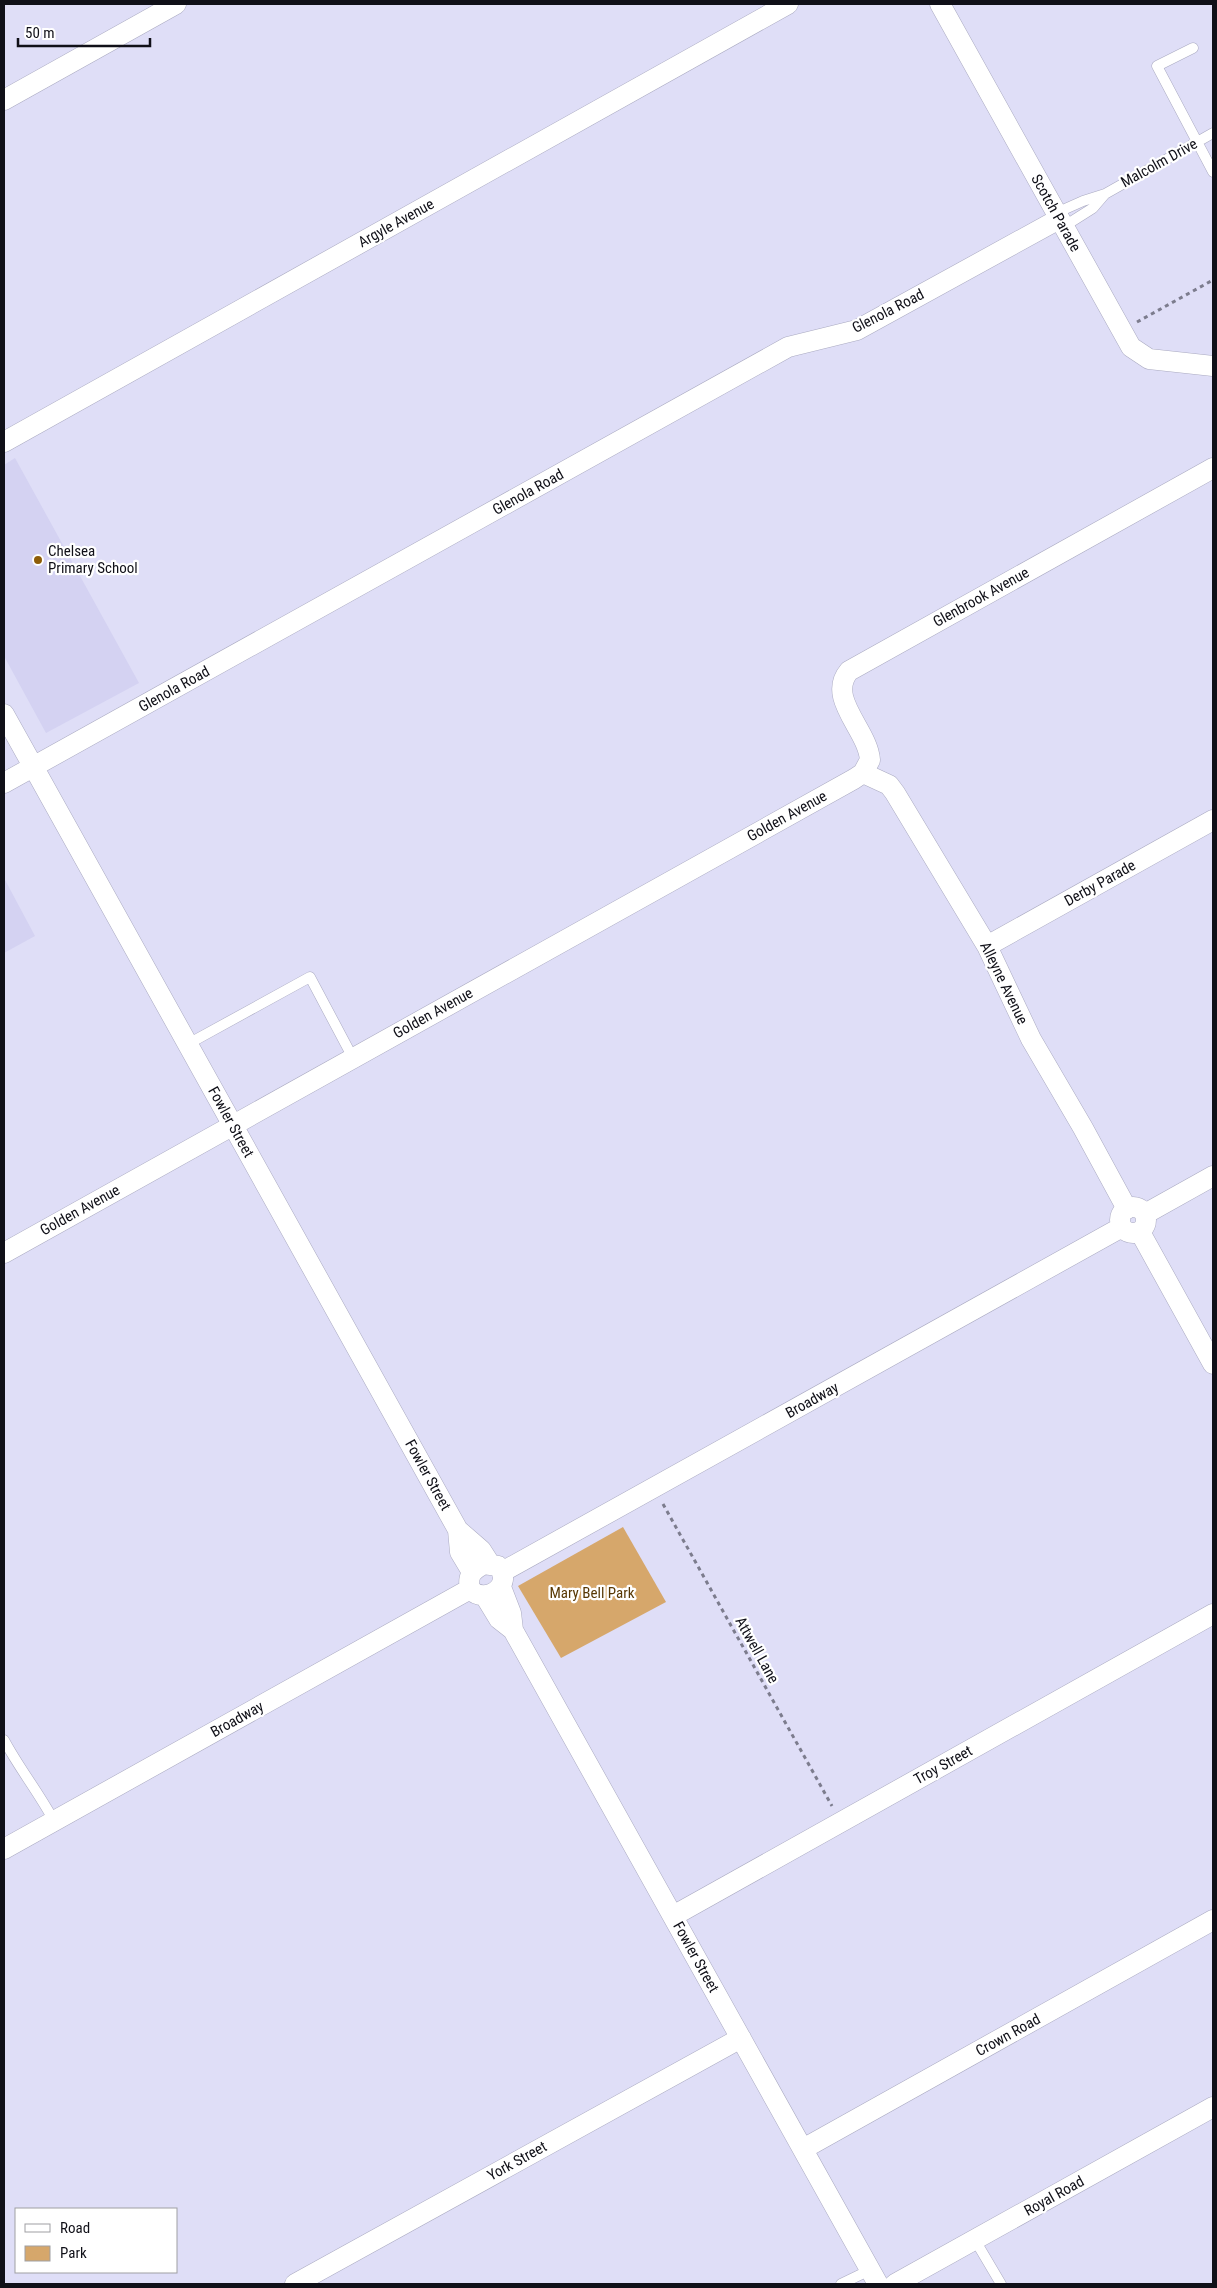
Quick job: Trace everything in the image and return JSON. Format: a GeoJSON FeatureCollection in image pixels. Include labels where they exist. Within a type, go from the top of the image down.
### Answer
{"type":"FeatureCollection","features":[{"type":"Feature","properties":{"kind":"street"},"geometry":{"type":"LineString","coordinates":[[4,100],[176,4]]}},
{"type":"Feature","properties":{"kind":"street","name":"Argyle Avenue"},"geometry":{"type":"LineString","coordinates":[[4,442],[788,4]]}},
{"type":"Feature","properties":{"kind":"street","name":"Scotch Parade"},"geometry":{"type":"LineString","coordinates":[[940,4],[1131,347],[1149,359],[1213,366]]}},
{"type":"Feature","properties":{"kind":"street","name":"Glenola Road"},"geometry":{"type":"LineString","coordinates":[[4,783],[788,346],[857,330],[1059,220]]}},
{"type":"Feature","properties":{"kind":"street","name":"Glenbrook Avenue"},"geometry":{"type":"LineString","coordinates":[[863,773],[870,760],[870,753],[841,693],[842,682],[848,671],[1213,468]]}},
{"type":"Feature","properties":{"kind":"street","name":"Fowler Street"},"geometry":{"type":"LineString","coordinates":[[4,714],[458,1530],[460,1552],[487,1580],[499,1619],[513,1630],[874,2277]]}},
{"type":"Feature","properties":{"kind":"street","name":"Alleyne Avenue"},"geometry":{"type":"LineString","coordinates":[[863,773],[889,786],[895,793],[987,946],[1031,1039],[1084,1128],[1213,1364]]}},
{"type":"Feature","properties":{"kind":"street","name":"Golden Avenue"},"geometry":{"type":"LineString","coordinates":[[4,1253],[863,773]]}},
{"type":"Feature","properties":{"kind":"street","name":"Derby Parade"},"geometry":{"type":"LineString","coordinates":[[987,946],[1213,820]]}},
{"type":"Feature","properties":{"kind":"street","name":"Broadway"},"geometry":{"type":"LineString","coordinates":[[4,1849],[1213,1176]]}},
{"type":"Feature","properties":{"kind":"street","name":"Troy Street"},"geometry":{"type":"LineString","coordinates":[[673,1916],[1213,1614]]}},
{"type":"Feature","properties":{"kind":"street","name":"Crown Road"},"geometry":{"type":"LineString","coordinates":[[803,2149],[1213,1920]]}},
{"type":"Feature","properties":{"kind":"street","name":"York Street"},"geometry":{"type":"LineString","coordinates":[[294,2284],[741,2038]]}},
{"type":"Feature","properties":{"kind":"street","name":"Royal Road"},"geometry":{"type":"LineString","coordinates":[[895,2284],[1213,2107]]}},
{"type":"Feature","properties":{"kind":"lane"},"geometry":{"type":"LineString","coordinates":[[1193,48],[1157,66],[1213,172]]}},
{"type":"Feature","properties":{"kind":"lane","name":"Malcolm Drive"},"geometry":{"type":"LineString","coordinates":[[1059,220],[1089,199],[1105,194],[1213,133]]}},
{"type":"Feature","properties":{"kind":"lane","name":"Malcolm Drive"},"geometry":{"type":"LineString","coordinates":[[1059,220],[1093,208],[1105,194]]}},
{"type":"Feature","properties":{"kind":"lane"},"geometry":{"type":"LineString","coordinates":[[188,1044],[310,977],[353,1058]]}},
{"type":"Feature","properties":{"kind":"lane"},"geometry":{"type":"LineString","coordinates":[[4,1740],[17,1765],[40,1796],[54,1821]]}},
{"type":"Feature","properties":{"kind":"lane"},"geometry":{"type":"LineString","coordinates":[[975,2240],[1001,2284]]}},
{"type":"Feature","properties":{"kind":"lane"},"geometry":{"type":"LineString","coordinates":[[841,2284],[874,2277]]}},
{"type":"Feature","properties":{"kind":"path"},"geometry":{"type":"LineString","coordinates":[[1121,331],[1213,280]]}},
{"type":"Feature","properties":{"kind":"path","name":"Attwell Lane"},"geometry":{"type":"LineString","coordinates":[[654,1488],[840,1822]]}},
{"type":"Feature","properties":{"kind":"shaded area","name":"Chelsea Primary School"},"geometry":{"type":"Polygon","coordinates":[[[15,458],[139,683],[46,733],[4,656],[4,465],[15,458]]]}},
{"type":"Feature","properties":{"kind":"shaded area"},"geometry":{"type":"Polygon","coordinates":[[[4,878],[35,936],[4,953],[4,878]]]}},
{"type":"Feature","properties":{"kind":"green space","name":"Mary Bell Park"},"geometry":{"type":"Polygon","coordinates":[[[623,1527],[666,1602],[561,1658],[518,1586],[623,1527]]]}},
{"type":"Feature","properties":{"kind":"place","name":"Chelsea Primary School"},"geometry":{"type":"Point","coordinates":[38,560]}}]}
